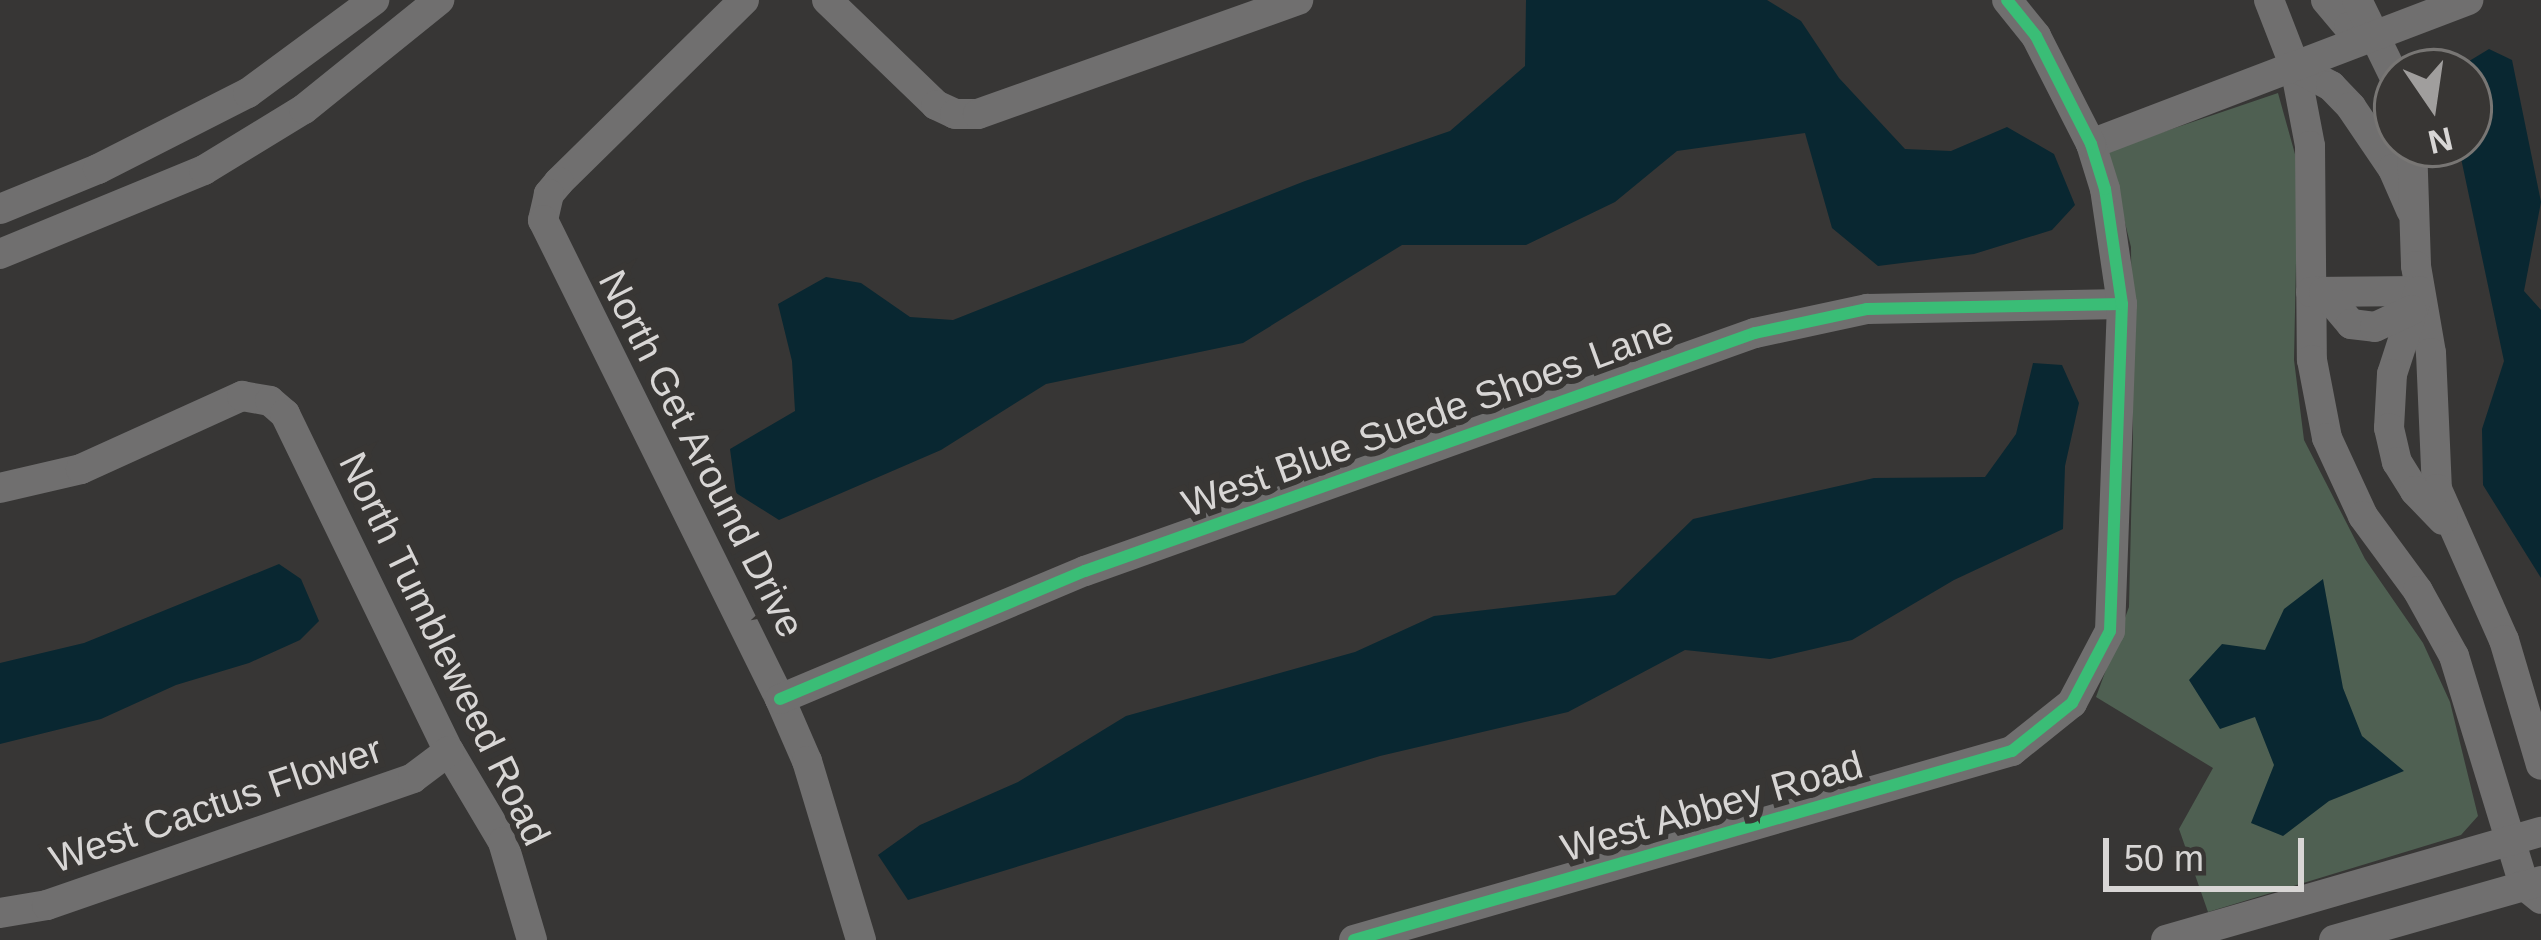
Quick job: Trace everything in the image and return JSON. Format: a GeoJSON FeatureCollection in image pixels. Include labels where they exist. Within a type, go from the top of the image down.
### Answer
{"type":"FeatureCollection","features":[{"type":"Feature","properties":{"kind":"street"},"geometry":{"type":"LineString","coordinates":[[0,208],[98,169],[248,93],[374,0]]}},
{"type":"Feature","properties":{"kind":"street"},"geometry":{"type":"LineString","coordinates":[[0,254],[204,170],[304,109],[439,0]]}},
{"type":"Feature","properties":{"kind":"street","name":"North Get Around Drive"},"geometry":{"type":"LineString","coordinates":[[744,0],[559,182],[544,208],[546,231],[780,699],[807,761],[861,940]]}},
{"type":"Feature","properties":{"kind":"street"},"geometry":{"type":"LineString","coordinates":[[827,0],[936,105],[956,114],[978,114],[1298,0]]}},
{"type":"Feature","properties":{"kind":"street"},"geometry":{"type":"LineString","coordinates":[[2007,0],[2036,36],[2091,144],[2116,244],[2122,304]]}},
{"type":"Feature","properties":{"kind":"street"},"geometry":{"type":"LineString","coordinates":[[2270,0],[2294,68],[2313,188],[2317,292],[2312,360],[2326,438],[2363,516],[2418,591],[2454,656],[2508,842],[2535,888],[2333,940]]}},
{"type":"Feature","properties":{"kind":"street"},"geometry":{"type":"LineString","coordinates":[[2326,0],[2349,27],[2379,36]]}},
{"type":"Feature","properties":{"kind":"street"},"geometry":{"type":"LineString","coordinates":[[2357,0],[2384,48]]}},
{"type":"Feature","properties":{"kind":"street"},"geometry":{"type":"LineString","coordinates":[[2091,144],[2468,0]]}},
{"type":"Feature","properties":{"kind":"street"},"geometry":{"type":"LineString","coordinates":[[2294,68],[2331,86],[2374,136],[2407,195],[2418,233]]}},
{"type":"Feature","properties":{"kind":"street"},"geometry":{"type":"LineString","coordinates":[[2414,168],[2418,233],[2415,301],[2392,374],[2389,428],[2397,462],[2415,491],[2450,527]]}},
{"type":"Feature","properties":{"kind":"street"},"geometry":{"type":"LineString","coordinates":[[2317,292],[2415,301]]}},
{"type":"Feature","properties":{"kind":"street"},"geometry":{"type":"LineString","coordinates":[[2415,301],[2431,353],[2432,453],[2450,527],[2504,640],[2541,765]]}},
{"type":"Feature","properties":{"kind":"street","name":"West Blue Suede Shoes Lane"},"geometry":{"type":"LineString","coordinates":[[780,699],[1085,571],[1755,333],[1867,309],[2122,304]]}},
{"type":"Feature","properties":{"kind":"street","name":"West Abbey Road"},"geometry":{"type":"LineString","coordinates":[[1354,940],[1993,757],[2045,730],[2072,703],[2110,631],[2122,304]]}},
{"type":"Feature","properties":{"kind":"street","name":"North Tumbleweed Road"},"geometry":{"type":"LineString","coordinates":[[0,488],[81,469],[242,396],[270,401],[285,414],[448,751],[503,842],[532,940]]}},
{"type":"Feature","properties":{"kind":"street","name":"West Cactus Flower"},"geometry":{"type":"LineString","coordinates":[[0,913],[47,905],[413,778],[448,751]]}},
{"type":"Feature","properties":{"kind":"street"},"geometry":{"type":"LineString","coordinates":[[2166,940],[2541,832]]}},
{"type":"Feature","properties":{"kind":"green space"},"geometry":{"type":"Polygon","coordinates":[[[2278,93],[2298,165],[2294,360],[2304,440],[2365,559],[2423,643],[2450,702],[2478,816],[2461,835],[2208,912],[2179,829],[2213,768],[2096,697],[2129,607],[2133,435],[2131,247],[2107,151],[2278,93]]]}},
{"type":"Feature","properties":{"kind":"water"},"geometry":{"type":"Polygon","coordinates":[[[1526,0],[1767,0],[1801,21],[1839,78],[1905,149],[1951,151],[2007,127],[2054,154],[2075,205],[2052,230],[1974,254],[1878,266],[1832,228],[1805,133],[1677,151],[1615,202],[1526,245],[1402,245],[1243,343],[1046,384],[941,450],[779,520],[736,493],[730,449],[795,411],[792,361],[778,304],[826,277],[861,283],[910,317],[953,320],[1305,181],[1450,131],[1525,66],[1526,0]]]}},
{"type":"Feature","properties":{"kind":"water"},"geometry":{"type":"Polygon","coordinates":[[[2493,51],[2512,60],[2541,202],[2524,291],[2541,310],[2541,578],[2483,485],[2482,429],[2504,361],[2463,168],[2493,168],[2493,51]]]}},
{"type":"Feature","properties":{"kind":"water"},"geometry":{"type":"Polygon","coordinates":[[[2033,363],[2062,365],[2079,403],[2065,466],[2063,529],[1954,580],[1852,640],[1770,659],[1685,650],[1568,712],[1380,756],[908,900],[878,855],[920,825],[1018,782],[1126,716],[1355,652],[1434,616],[1615,595],[1693,519],[1874,478],[1985,477],[2016,434],[2033,363]]]}},
{"type":"Feature","properties":{"kind":"water"},"geometry":{"type":"Polygon","coordinates":[[[279,564],[301,579],[319,621],[300,640],[249,663],[176,685],[101,719],[0,744],[0,663],[84,643],[279,564]]]}},
{"type":"Feature","properties":{"kind":"water"},"geometry":{"type":"Polygon","coordinates":[[[2323,579],[2343,688],[2362,736],[2404,771],[2329,801],[2283,836],[2251,823],[2274,765],[2255,717],[2220,729],[2189,680],[2222,644],[2265,650],[2284,609],[2323,579]]]}},
{"type":"Feature","properties":{"kind":"cycle path"},"geometry":{"type":"LineString","coordinates":[[1354,940],[2012,751],[2072,703],[2110,631],[2122,304],[2105,189],[2091,144],[2036,36],[2007,0]]}},
{"type":"Feature","properties":{"kind":"cycle path"},"geometry":{"type":"LineString","coordinates":[[780,699],[1085,571],[1755,333],[1867,309],[2122,304]]}}]}
